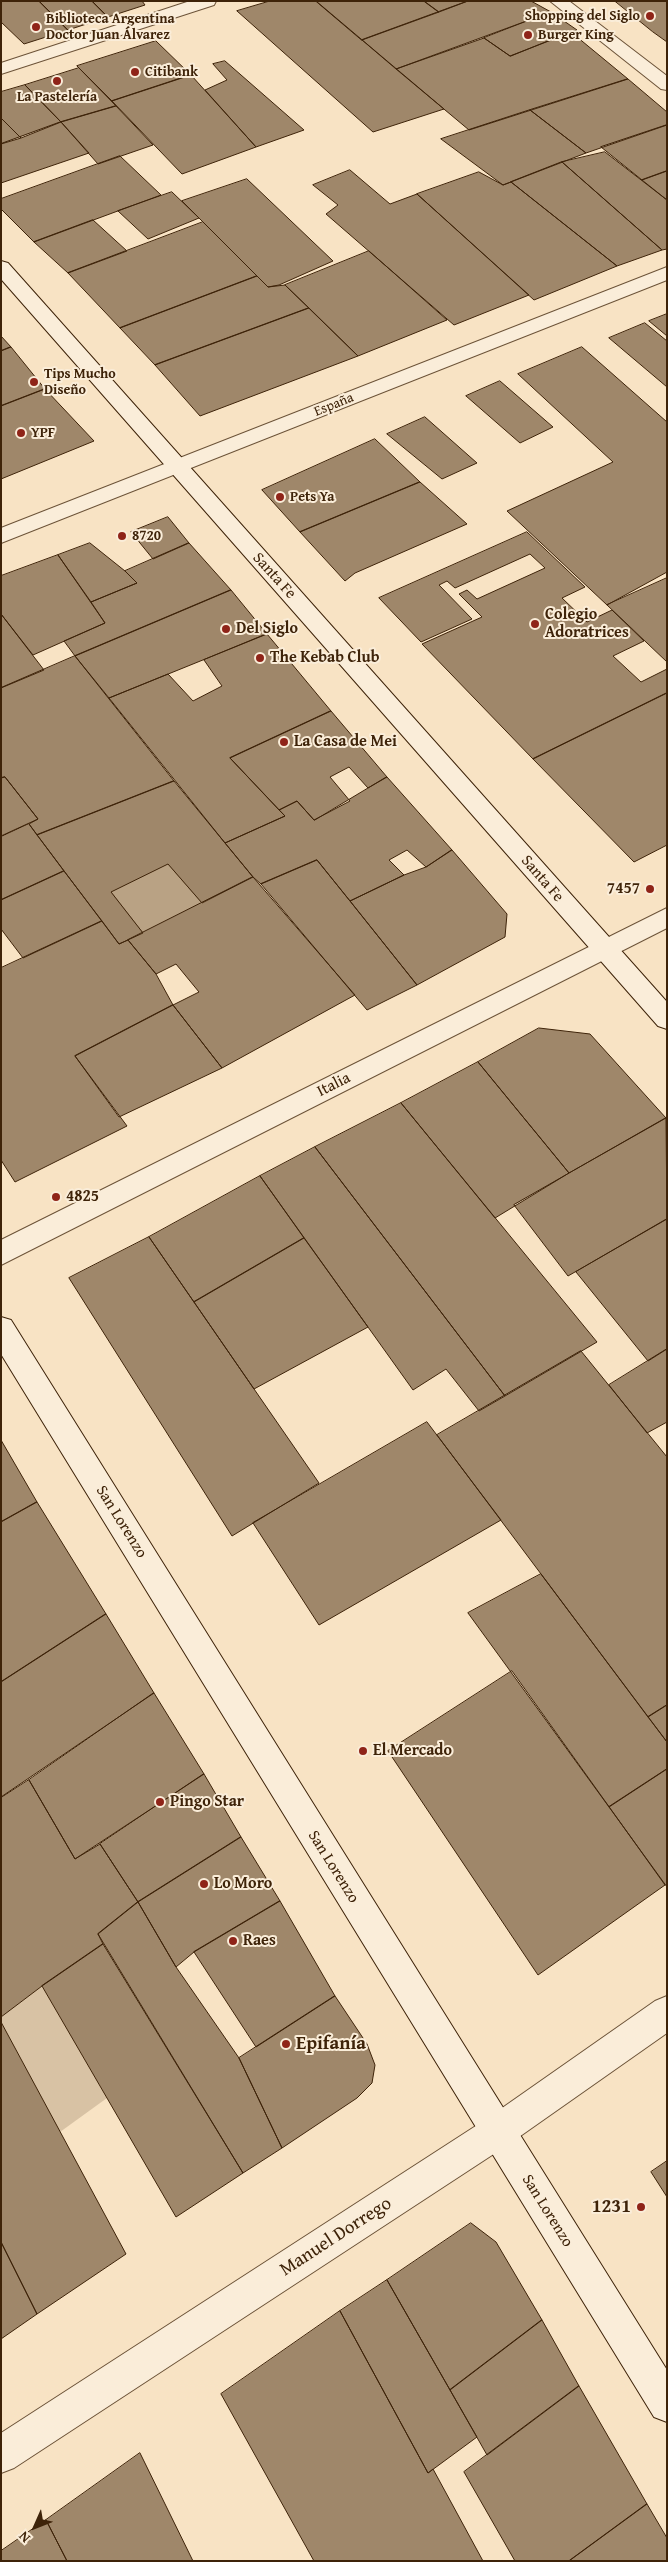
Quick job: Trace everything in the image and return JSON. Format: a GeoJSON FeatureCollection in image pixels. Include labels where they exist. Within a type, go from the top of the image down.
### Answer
{"type":"FeatureCollection","features":[{"type":"Feature","properties":{"kind":"street"},"geometry":{"type":"LineString","coordinates":[[1,69],[208,1]]}},
{"type":"Feature","properties":{"kind":"street"},"geometry":{"type":"LineString","coordinates":[[558,1],[667,85]]}},
{"type":"Feature","properties":{"kind":"street","name":"Santa Fe"},"geometry":{"type":"LineString","coordinates":[[1,267],[667,1019]]}},
{"type":"Feature","properties":{"kind":"street","name":"España"},"geometry":{"type":"LineString","coordinates":[[1,536],[667,273]]}},
{"type":"Feature","properties":{"kind":"street","name":"Italia"},"geometry":{"type":"LineString","coordinates":[[1,1253],[667,917]]}},
{"type":"Feature","properties":{"kind":"street","name":"San Lorenzo"},"geometry":{"type":"LineString","coordinates":[[1,1329],[667,2404]]}},
{"type":"Feature","properties":{"kind":"street","name":"Manuel Dorrego"},"geometry":{"type":"LineString","coordinates":[[1,2454],[497,2132],[667,2013]]}},
{"type":"Feature","properties":{"kind":"shaded area"},"geometry":{"type":"Polygon","coordinates":[[[168,864],[202,903],[143,933],[111,892],[168,864]]]}},
{"type":"Feature","properties":{"kind":"shaded area"},"geometry":{"type":"Polygon","coordinates":[[[42,1986],[107,2098],[60,2132],[1,2022],[1,2017],[42,1986]]]}},
{"type":"Feature","properties":{"kind":"building"},"geometry":{"type":"Polygon","coordinates":[[[1,1],[39,1],[68,30],[24,44],[1,22],[1,1]]]}},
{"type":"Feature","properties":{"kind":"building"},"geometry":{"type":"Polygon","coordinates":[[[39,1],[92,1],[108,17],[68,30],[39,1]]]}},
{"type":"Feature","properties":{"kind":"building"},"geometry":{"type":"Polygon","coordinates":[[[92,1],[142,1],[145,5],[108,17],[92,1]]]}},
{"type":"Feature","properties":{"kind":"building"},"geometry":{"type":"Polygon","coordinates":[[[270,1],[316,1],[444,109],[373,132],[237,11],[270,1]]]}},
{"type":"Feature","properties":{"kind":"building"},"geometry":{"type":"Polygon","coordinates":[[[316,1],[424,1],[439,12],[362,40],[316,1]]]}},
{"type":"Feature","properties":{"kind":"building"},"geometry":{"type":"Polygon","coordinates":[[[424,1],[468,1],[439,12],[424,1]]]}},
{"type":"Feature","properties":{"kind":"building"},"geometry":{"type":"Polygon","coordinates":[[[468,1],[531,1],[551,12],[396,69],[362,40],[468,1]]]}},
{"type":"Feature","properties":{"kind":"building","name":"Shopping del Siglo"},"geometry":{"type":"Polygon","coordinates":[[[615,1],[667,1],[667,42],[653,32],[615,1]]]}},
{"type":"Feature","properties":{"kind":"building","name":"Burger King"},"geometry":{"type":"Polygon","coordinates":[[[551,12],[577,30],[510,56],[484,38],[551,12]]]}},
{"type":"Feature","properties":{"kind":"building"},"geometry":{"type":"Polygon","coordinates":[[[571,32],[628,79],[469,130],[396,69],[484,38],[510,56],[571,32]]]}},
{"type":"Feature","properties":{"kind":"building","name":"Citibank"},"geometry":{"type":"Polygon","coordinates":[[[156,41],[191,75],[112,101],[77,66],[156,41]]]}},
{"type":"Feature","properties":{"kind":"building"},"geometry":{"type":"Polygon","coordinates":[[[225,61],[304,130],[256,147],[205,90],[227,80],[213,64],[225,61]]]}},
{"type":"Feature","properties":{"kind":"building"},"geometry":{"type":"Polygon","coordinates":[[[79,68],[116,106],[61,122],[25,85],[79,68]]]}},
{"type":"Feature","properties":{"kind":"building"},"geometry":{"type":"Polygon","coordinates":[[[191,75],[256,147],[182,174],[112,101],[191,75]]]}},
{"type":"Feature","properties":{"kind":"building"},"geometry":{"type":"Polygon","coordinates":[[[628,79],[667,112],[667,125],[586,153],[530,110],[628,79]]]}},
{"type":"Feature","properties":{"kind":"building"},"geometry":{"type":"Polygon","coordinates":[[[25,85],[61,122],[21,138],[1,118],[1,92],[25,85]]]}},
{"type":"Feature","properties":{"kind":"building"},"geometry":{"type":"Polygon","coordinates":[[[116,106],[153,145],[98,164],[61,122],[116,106]]]}},
{"type":"Feature","properties":{"kind":"building"},"geometry":{"type":"Polygon","coordinates":[[[530,110],[586,153],[503,185],[441,139],[530,110]]]}},
{"type":"Feature","properties":{"kind":"building"},"geometry":{"type":"Polygon","coordinates":[[[1,118],[21,138],[1,144],[1,118]]]}},
{"type":"Feature","properties":{"kind":"building"},"geometry":{"type":"Polygon","coordinates":[[[61,122],[89,153],[1,183],[1,144],[61,122]]]}},
{"type":"Feature","properties":{"kind":"building"},"geometry":{"type":"Polygon","coordinates":[[[667,125],[667,171],[642,180],[601,147],[667,125]]]}},
{"type":"Feature","properties":{"kind":"building"},"geometry":{"type":"Polygon","coordinates":[[[605,152],[667,200],[667,249],[662,250],[562,162],[605,152]]]}},
{"type":"Feature","properties":{"kind":"building"},"geometry":{"type":"Polygon","coordinates":[[[120,156],[161,195],[34,242],[1,209],[1,199],[120,156]]]}},
{"type":"Feature","properties":{"kind":"building"},"geometry":{"type":"Polygon","coordinates":[[[562,162],[662,250],[617,266],[511,182],[562,162]]]}},
{"type":"Feature","properties":{"kind":"building"},"geometry":{"type":"Polygon","coordinates":[[[350,170],[390,204],[417,194],[529,295],[454,325],[326,214],[338,205],[313,185],[350,170]]]}},
{"type":"Feature","properties":{"kind":"building"},"geometry":{"type":"Polygon","coordinates":[[[667,171],[667,200],[642,180],[667,171]]]}},
{"type":"Feature","properties":{"kind":"building"},"geometry":{"type":"Polygon","coordinates":[[[479,172],[503,185],[511,182],[617,266],[534,300],[417,194],[479,172]]]}},
{"type":"Feature","properties":{"kind":"building"},"geometry":{"type":"Polygon","coordinates":[[[247,179],[333,261],[279,285],[268,287],[182,201],[247,179]]]}},
{"type":"Feature","properties":{"kind":"building"},"geometry":{"type":"Polygon","coordinates":[[[172,192],[199,218],[148,239],[118,211],[172,192]]]}},
{"type":"Feature","properties":{"kind":"building"},"geometry":{"type":"Polygon","coordinates":[[[93,220],[127,251],[68,273],[34,242],[93,220]]]}},
{"type":"Feature","properties":{"kind":"building"},"geometry":{"type":"Polygon","coordinates":[[[203,222],[257,276],[120,328],[68,273],[203,222]]]}},
{"type":"Feature","properties":{"kind":"building"},"geometry":{"type":"Polygon","coordinates":[[[369,251],[447,320],[358,356],[285,285],[369,251]]]}},
{"type":"Feature","properties":{"kind":"building"},"geometry":{"type":"Polygon","coordinates":[[[257,276],[268,287],[285,285],[309,308],[155,365],[120,328],[257,276]]]}},
{"type":"Feature","properties":{"kind":"building"},"geometry":{"type":"Polygon","coordinates":[[[309,308],[358,356],[200,416],[155,365],[309,308]]]}},
{"type":"Feature","properties":{"kind":"building"},"geometry":{"type":"Polygon","coordinates":[[[667,314],[667,336],[649,321],[667,314]]]}},
{"type":"Feature","properties":{"kind":"building"},"geometry":{"type":"Polygon","coordinates":[[[645,323],[667,341],[667,387],[609,338],[645,323]]]}},
{"type":"Feature","properties":{"kind":"building"},"geometry":{"type":"Polygon","coordinates":[[[1,336],[11,347],[1,351],[1,336]]]}},
{"type":"Feature","properties":{"kind":"building"},"geometry":{"type":"Polygon","coordinates":[[[11,347],[45,389],[1,406],[1,351],[11,347]]]}},
{"type":"Feature","properties":{"kind":"building"},"geometry":{"type":"Polygon","coordinates":[[[582,347],[667,422],[667,572],[607,605],[507,511],[613,462],[518,374],[582,347]]]}},
{"type":"Feature","properties":{"kind":"building"},"geometry":{"type":"Polygon","coordinates":[[[500,381],[553,427],[520,443],[466,396],[500,381]]]}},
{"type":"Feature","properties":{"kind":"building"},"geometry":{"type":"Polygon","coordinates":[[[45,389],[94,441],[1,479],[1,406],[45,389]]]}},
{"type":"Feature","properties":{"kind":"building"},"geometry":{"type":"Polygon","coordinates":[[[425,417],[477,463],[442,479],[387,434],[425,417]]]}},
{"type":"Feature","properties":{"kind":"building"},"geometry":{"type":"Polygon","coordinates":[[[375,439],[420,482],[300,532],[262,490],[375,439]]]}},
{"type":"Feature","properties":{"kind":"building"},"geometry":{"type":"Polygon","coordinates":[[[420,482],[467,524],[355,573],[345,581],[300,532],[420,482]]]}},
{"type":"Feature","properties":{"kind":"building"},"geometry":{"type":"Polygon","coordinates":[[[168,517],[189,543],[153,559],[131,532],[168,517]]]}},
{"type":"Feature","properties":{"kind":"building","name":"Colegio Adoratrices"},"geometry":{"type":"Polygon","coordinates":[[[527,532],[585,587],[562,598],[587,622],[612,610],[644,641],[613,656],[641,682],[667,669],[667,693],[533,759],[422,644],[482,617],[459,594],[467,590],[477,599],[545,568],[530,554],[455,588],[447,581],[439,585],[472,619],[421,642],[379,598],[527,532]]]}},
{"type":"Feature","properties":{"kind":"building"},"geometry":{"type":"Polygon","coordinates":[[[90,543],[137,583],[91,602],[58,555],[90,543]]]}},
{"type":"Feature","properties":{"kind":"building"},"geometry":{"type":"Polygon","coordinates":[[[189,543],[231,590],[75,656],[64,641],[105,623],[91,602],[137,583],[125,571],[189,543]]]}},
{"type":"Feature","properties":{"kind":"building"},"geometry":{"type":"Polygon","coordinates":[[[58,555],[105,623],[33,655],[1,614],[1,576],[58,555]]]}},
{"type":"Feature","properties":{"kind":"building"},"geometry":{"type":"Polygon","coordinates":[[[667,578],[667,662],[607,605],[667,578]]]}},
{"type":"Feature","properties":{"kind":"building"},"geometry":{"type":"Polygon","coordinates":[[[231,590],[267,634],[109,698],[75,656],[231,590]]]}},
{"type":"Feature","properties":{"kind":"building"},"geometry":{"type":"Polygon","coordinates":[[[1,614],[44,670],[1,688],[1,614]]]}},
{"type":"Feature","properties":{"kind":"building"},"geometry":{"type":"Polygon","coordinates":[[[267,634],[331,711],[230,758],[285,816],[225,843],[109,698],[168,674],[193,701],[222,686],[204,660],[267,634]]]}},
{"type":"Feature","properties":{"kind":"building"},"geometry":{"type":"Polygon","coordinates":[[[75,656],[174,781],[37,835],[29,824],[38,819],[5,777],[1,778],[1,688],[75,656]]]}},
{"type":"Feature","properties":{"kind":"building"},"geometry":{"type":"Polygon","coordinates":[[[667,693],[667,845],[634,862],[533,759],[667,693]]]}},
{"type":"Feature","properties":{"kind":"building"},"geometry":{"type":"Polygon","coordinates":[[[331,711],[387,777],[368,788],[349,767],[330,777],[350,801],[314,820],[297,801],[279,810],[230,758],[331,711]]]}},
{"type":"Feature","properties":{"kind":"building"},"geometry":{"type":"Polygon","coordinates":[[[5,777],[38,819],[1,836],[1,778],[5,777]]]}},
{"type":"Feature","properties":{"kind":"building"},"geometry":{"type":"Polygon","coordinates":[[[387,777],[452,850],[426,867],[407,850],[389,860],[404,875],[350,901],[317,860],[261,884],[225,843],[285,816],[279,810],[297,801],[314,820],[387,777]]]}},
{"type":"Feature","properties":{"kind":"building"},"geometry":{"type":"Polygon","coordinates":[[[174,781],[253,877],[202,903],[168,864],[111,892],[143,933],[119,944],[37,835],[174,781]]]}},
{"type":"Feature","properties":{"kind":"building"},"geometry":{"type":"Polygon","coordinates":[[[29,824],[64,871],[1,900],[1,837],[29,824]]]}},
{"type":"Feature","properties":{"kind":"building"},"geometry":{"type":"Polygon","coordinates":[[[452,850],[507,914],[505,937],[417,985],[350,901],[404,875],[426,867],[452,850]]]}},
{"type":"Feature","properties":{"kind":"building"},"geometry":{"type":"Polygon","coordinates":[[[317,860],[417,985],[367,1010],[261,884],[317,860]]]}},
{"type":"Feature","properties":{"kind":"building"},"geometry":{"type":"Polygon","coordinates":[[[64,871],[102,921],[23,958],[1,929],[1,900],[64,871]]]}},
{"type":"Feature","properties":{"kind":"building"},"geometry":{"type":"Polygon","coordinates":[[[253,877],[355,995],[222,1068],[173,1005],[199,992],[176,964],[156,974],[128,940],[253,877]]]}},
{"type":"Feature","properties":{"kind":"building"},"geometry":{"type":"Polygon","coordinates":[[[102,921],[119,944],[128,940],[156,974],[173,1005],[75,1056],[127,1126],[15,1182],[1,1160],[1,968],[102,921]]]}},
{"type":"Feature","properties":{"kind":"building"},"geometry":{"type":"Polygon","coordinates":[[[173,1005],[222,1068],[119,1117],[75,1056],[173,1005]]]}},
{"type":"Feature","properties":{"kind":"building"},"geometry":{"type":"Polygon","coordinates":[[[539,1028],[590,1034],[666,1118],[569,1173],[478,1062],[539,1028]]]}},
{"type":"Feature","properties":{"kind":"building"},"geometry":{"type":"Polygon","coordinates":[[[478,1062],[569,1173],[495,1218],[401,1103],[478,1062]]]}},
{"type":"Feature","properties":{"kind":"building"},"geometry":{"type":"Polygon","coordinates":[[[401,1103],[597,1342],[505,1396],[315,1147],[401,1103]]]}},
{"type":"Feature","properties":{"kind":"building"},"geometry":{"type":"Polygon","coordinates":[[[666,1118],[667,1219],[568,1276],[514,1205],[666,1118]]]}},
{"type":"Feature","properties":{"kind":"building"},"geometry":{"type":"Polygon","coordinates":[[[315,1147],[505,1396],[479,1411],[446,1369],[413,1390],[260,1176],[315,1147]]]}},
{"type":"Feature","properties":{"kind":"building"},"geometry":{"type":"Polygon","coordinates":[[[260,1176],[304,1238],[194,1302],[149,1237],[260,1176]]]}},
{"type":"Feature","properties":{"kind":"building"},"geometry":{"type":"Polygon","coordinates":[[[667,1219],[667,1349],[648,1361],[576,1272],[667,1219]]]}},
{"type":"Feature","properties":{"kind":"building"},"geometry":{"type":"Polygon","coordinates":[[[149,1237],[319,1483],[232,1536],[69,1278],[149,1237]]]}},
{"type":"Feature","properties":{"kind":"building"},"geometry":{"type":"Polygon","coordinates":[[[304,1238],[368,1327],[254,1389],[194,1302],[304,1238]]]}},
{"type":"Feature","properties":{"kind":"building"},"geometry":{"type":"Polygon","coordinates":[[[667,1349],[667,1422],[647,1433],[609,1385],[667,1349]]]}},
{"type":"Feature","properties":{"kind":"building"},"geometry":{"type":"Polygon","coordinates":[[[581,1351],[667,1457],[667,1705],[648,1717],[437,1435],[581,1351]]]}},
{"type":"Feature","properties":{"kind":"building"},"geometry":{"type":"Polygon","coordinates":[[[427,1422],[501,1520],[319,1625],[253,1523],[427,1422]]]}},
{"type":"Feature","properties":{"kind":"building"},"geometry":{"type":"Polygon","coordinates":[[[1,1440],[37,1502],[1,1522],[1,1440]]]}},
{"type":"Feature","properties":{"kind":"building"},"geometry":{"type":"Polygon","coordinates":[[[37,1502],[106,1614],[1,1682],[1,1522],[37,1502]]]}},
{"type":"Feature","properties":{"kind":"building"},"geometry":{"type":"Polygon","coordinates":[[[541,1574],[667,1742],[667,1769],[609,1807],[468,1613],[541,1574]]]}},
{"type":"Feature","properties":{"kind":"building"},"geometry":{"type":"Polygon","coordinates":[[[106,1614],[154,1693],[1,1797],[1,1682],[106,1614]]]}},
{"type":"Feature","properties":{"kind":"building"},"geometry":{"type":"Polygon","coordinates":[[[512,1671],[665,1885],[538,1975],[388,1751],[512,1671]]]}},
{"type":"Feature","properties":{"kind":"building"},"geometry":{"type":"Polygon","coordinates":[[[154,1693],[204,1774],[75,1859],[29,1780],[154,1693]]]}},
{"type":"Feature","properties":{"kind":"building"},"geometry":{"type":"Polygon","coordinates":[[[667,1705],[667,1742],[648,1717],[667,1705]]]}},
{"type":"Feature","properties":{"kind":"building"},"geometry":{"type":"Polygon","coordinates":[[[667,1769],[667,1887],[609,1807],[667,1769]]]}},
{"type":"Feature","properties":{"kind":"building"},"geometry":{"type":"Polygon","coordinates":[[[204,1774],[241,1837],[138,1902],[100,1844],[204,1774]]]}},
{"type":"Feature","properties":{"kind":"building"},"geometry":{"type":"Polygon","coordinates":[[[29,1780],[75,1859],[100,1844],[138,1902],[98,1934],[103,1944],[1,2017],[1,1798],[29,1780]]]}},
{"type":"Feature","properties":{"kind":"building"},"geometry":{"type":"Polygon","coordinates":[[[241,1837],[280,1901],[194,1952],[176,1967],[138,1902],[241,1837]]]}},
{"type":"Feature","properties":{"kind":"building"},"geometry":{"type":"Polygon","coordinates":[[[280,1901],[335,1996],[256,2047],[194,1952],[280,1901]]]}},
{"type":"Feature","properties":{"kind":"building"},"geometry":{"type":"Polygon","coordinates":[[[138,1902],[176,1967],[239,2058],[282,2148],[243,2173],[98,1934],[138,1902]]]}},
{"type":"Feature","properties":{"kind":"building"},"geometry":{"type":"Polygon","coordinates":[[[103,1944],[243,2173],[176,2217],[42,1986],[103,1944]]]}},
{"type":"Feature","properties":{"kind":"building"},"geometry":{"type":"Polygon","coordinates":[[[335,1996],[367,2044],[375,2065],[372,2083],[357,2098],[282,2148],[239,2058],[335,1996]]]}},
{"type":"Feature","properties":{"kind":"building"},"geometry":{"type":"Polygon","coordinates":[[[1,2022],[126,2254],[37,2314],[1,2242],[1,2022]]]}},
{"type":"Feature","properties":{"kind":"building"},"geometry":{"type":"Polygon","coordinates":[[[667,2161],[667,2197],[651,2172],[667,2161]]]}},
{"type":"Feature","properties":{"kind":"building"},"geometry":{"type":"Polygon","coordinates":[[[471,2223],[496,2242],[542,2320],[450,2390],[387,2280],[471,2223]]]}},
{"type":"Feature","properties":{"kind":"building"},"geometry":{"type":"Polygon","coordinates":[[[1,2242],[37,2314],[1,2339],[1,2242]]]}},
{"type":"Feature","properties":{"kind":"building"},"geometry":{"type":"Polygon","coordinates":[[[387,2280],[477,2437],[428,2473],[340,2311],[387,2280]]]}},
{"type":"Feature","properties":{"kind":"building"},"geometry":{"type":"Polygon","coordinates":[[[340,2311],[428,2473],[433,2469],[483,2561],[314,2561],[221,2394],[340,2311]]]}},
{"type":"Feature","properties":{"kind":"building"},"geometry":{"type":"Polygon","coordinates":[[[542,2320],[579,2386],[487,2455],[450,2390],[542,2320]]]}},
{"type":"Feature","properties":{"kind":"building"},"geometry":{"type":"Polygon","coordinates":[[[579,2386],[647,2504],[569,2561],[515,2561],[464,2472],[579,2386]]]}},
{"type":"Feature","properties":{"kind":"building"},"geometry":{"type":"Polygon","coordinates":[[[140,2453],[193,2561],[67,2561],[46,2520],[140,2453]]]}},
{"type":"Feature","properties":{"kind":"building"},"geometry":{"type":"Polygon","coordinates":[[[647,2504],[667,2538],[667,2561],[569,2561],[647,2504]]]}},
{"type":"Feature","properties":{"kind":"building"},"geometry":{"type":"Polygon","coordinates":[[[46,2520],[67,2561],[1,2561],[1,2551],[46,2520]]]}},
{"type":"Feature","properties":{"kind":"place","name":"Shopping del Siglo"},"geometry":{"type":"Point","coordinates":[650,16]}},
{"type":"Feature","properties":{"kind":"place","name":"Biblioteca Argentina Doctor Juan Álvarez"},"geometry":{"type":"Point","coordinates":[36,27]}},
{"type":"Feature","properties":{"kind":"place","name":"Burger King"},"geometry":{"type":"Point","coordinates":[528,35]}},
{"type":"Feature","properties":{"kind":"place","name":"Citibank"},"geometry":{"type":"Point","coordinates":[135,72]}},
{"type":"Feature","properties":{"kind":"place","name":"La Pastelería"},"geometry":{"type":"Point","coordinates":[57,81]}},
{"type":"Feature","properties":{"kind":"place","name":"Tips Mucho Diseño"},"geometry":{"type":"Point","coordinates":[34,382]}},
{"type":"Feature","properties":{"kind":"place","name":"YPF"},"geometry":{"type":"Point","coordinates":[21,433]}},
{"type":"Feature","properties":{"kind":"place","name":"Pets Ya"},"geometry":{"type":"Point","coordinates":[280,497]}},
{"type":"Feature","properties":{"kind":"place","name":"8720"},"geometry":{"type":"Point","coordinates":[122,536]}},
{"type":"Feature","properties":{"kind":"place","name":"Colegio Adoratrices"},"geometry":{"type":"Point","coordinates":[535,624]}},
{"type":"Feature","properties":{"kind":"place","name":"Del Siglo"},"geometry":{"type":"Point","coordinates":[226,629]}},
{"type":"Feature","properties":{"kind":"place","name":"The Kebab Club"},"geometry":{"type":"Point","coordinates":[260,658]}},
{"type":"Feature","properties":{"kind":"place","name":"La Casa de Mei"},"geometry":{"type":"Point","coordinates":[284,742]}},
{"type":"Feature","properties":{"kind":"place","name":"7457"},"geometry":{"type":"Point","coordinates":[650,889]}},
{"type":"Feature","properties":{"kind":"place","name":"4825"},"geometry":{"type":"Point","coordinates":[56,1197]}},
{"type":"Feature","properties":{"kind":"place","name":"El Mercado"},"geometry":{"type":"Point","coordinates":[363,1751]}},
{"type":"Feature","properties":{"kind":"place","name":"Pingo Star"},"geometry":{"type":"Point","coordinates":[160,1802]}},
{"type":"Feature","properties":{"kind":"place","name":"Lo Moro"},"geometry":{"type":"Point","coordinates":[204,1884]}},
{"type":"Feature","properties":{"kind":"place","name":"Raes"},"geometry":{"type":"Point","coordinates":[233,1941]}},
{"type":"Feature","properties":{"kind":"place","name":"Epifanía"},"geometry":{"type":"Point","coordinates":[286,2044]}},
{"type":"Feature","properties":{"kind":"place","name":"1231"},"geometry":{"type":"Point","coordinates":[641,2207]}}]}
